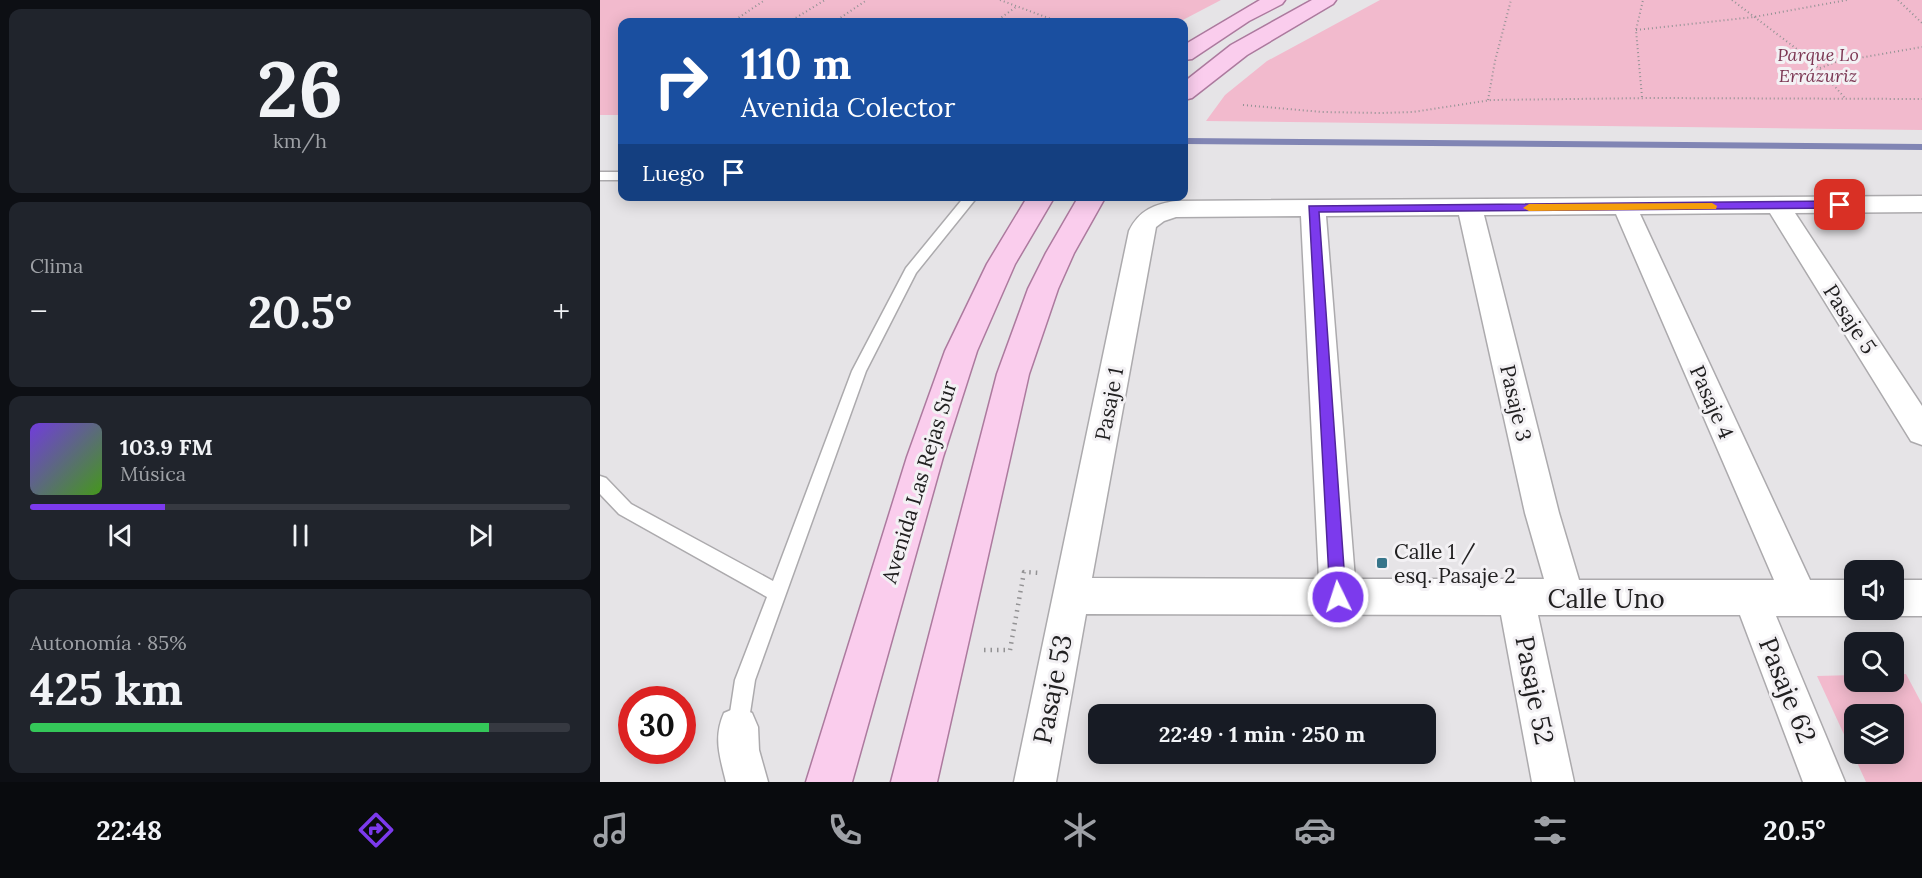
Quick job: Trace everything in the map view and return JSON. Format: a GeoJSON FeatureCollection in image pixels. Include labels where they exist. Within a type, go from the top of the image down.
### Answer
{"type":"FeatureCollection","features":[{"type":"Feature","properties":{"kind":"main road"},"geometry":{"type":"LineString","coordinates":[[1188,51],[1232,23],[1275,0]]}},
{"type":"Feature","properties":{"kind":"main road"},"geometry":{"type":"LineString","coordinates":[[1188,90],[1239,50],[1326,0]]}},
{"type":"Feature","properties":{"kind":"main road","name":"Avenida Las Rejas Sur"},"geometry":{"type":"LineString","coordinates":[[830,782],[925,457],[961,351],[1001,264],[1039,201]]}},
{"type":"Feature","properties":{"kind":"main road"},"geometry":{"type":"LineString","coordinates":[[914,782],[1013,374],[1043,289],[1060,253],[1090,201]]}},
{"type":"Feature","properties":{"kind":"street"},"geometry":{"type":"LineString","coordinates":[[1338,597],[1313,209],[1922,204]]}},
{"type":"Feature","properties":{"kind":"street","name":"Pasaje 5"},"geometry":{"type":"LineString","coordinates":[[1778,206],[1922,432]]}},
{"type":"Feature","properties":{"kind":"street","name":"Pasaje 4"},"geometry":{"type":"LineString","coordinates":[[1625,207],[1800,598]]}},
{"type":"Feature","properties":{"kind":"street","name":"Pasaje 3"},"geometry":{"type":"LineString","coordinates":[[1470,208],[1542,513],[1567,598]]}},
{"type":"Feature","properties":{"kind":"street","name":"Pasaje 1"},"geometry":{"type":"LineString","coordinates":[[1070,596],[1144,225],[1154,215],[1176,209],[1313,209]]}},
{"type":"Feature","properties":{"kind":"street","name":"Calle Uno"},"geometry":{"type":"LineString","coordinates":[[1070,596],[1844,598]]}},
{"type":"Feature","properties":{"kind":"street","name":"Pasaje 53"},"geometry":{"type":"LineString","coordinates":[[1035,782],[1070,596]]}},
{"type":"Feature","properties":{"kind":"street","name":"Pasaje 52"},"geometry":{"type":"LineString","coordinates":[[1516,597],[1553,782]]}},
{"type":"Feature","properties":{"kind":"street","name":"Pasaje 62"},"geometry":{"type":"LineString","coordinates":[[1751,598],[1824,782]]}},
{"type":"Feature","properties":{"kind":"street"},"geometry":{"type":"LineString","coordinates":[[1904,598],[1922,598]]}},
{"type":"Feature","properties":{"kind":"street"},"geometry":{"type":"LineString","coordinates":[[738,727],[747,782]]}},
{"type":"Feature","properties":{"kind":"lane"},"geometry":{"type":"LineString","coordinates":[[600,176],[618,176]]}},
{"type":"Feature","properties":{"kind":"lane"},"geometry":{"type":"LineString","coordinates":[[738,727],[745,680],[859,371],[911,272],[968,201]]}},
{"type":"Feature","properties":{"kind":"lane"},"geometry":{"type":"LineString","coordinates":[[600,483],[625,509],[777,593]]}},
{"type":"Feature","properties":{"kind":"path"},"geometry":{"type":"LineString","coordinates":[[738,18],[765,0]]}},
{"type":"Feature","properties":{"kind":"path"},"geometry":{"type":"LineString","coordinates":[[796,18],[825,0]]}},
{"type":"Feature","properties":{"kind":"path"},"geometry":{"type":"LineString","coordinates":[[840,18],[867,0]]}},
{"type":"Feature","properties":{"kind":"path"},"geometry":{"type":"LineString","coordinates":[[1000,0],[1048,18]]}},
{"type":"Feature","properties":{"kind":"path"},"geometry":{"type":"LineString","coordinates":[[1488,100],[1494,61],[1510,0]]}},
{"type":"Feature","properties":{"kind":"path"},"geometry":{"type":"LineString","coordinates":[[1642,98],[1636,30],[1643,0]]}},
{"type":"Feature","properties":{"kind":"path"},"geometry":{"type":"LineString","coordinates":[[1732,0],[1820,68],[1846,100]]}},
{"type":"Feature","properties":{"kind":"path"},"geometry":{"type":"LineString","coordinates":[[1636,30],[1754,17],[1847,0]]}},
{"type":"Feature","properties":{"kind":"path"},"geometry":{"type":"LineString","coordinates":[[1898,0],[1922,23]]}},
{"type":"Feature","properties":{"kind":"path"},"geometry":{"type":"LineString","coordinates":[[1001,18],[1017,7]]}},
{"type":"Feature","properties":{"kind":"path"},"geometry":{"type":"LineString","coordinates":[[1820,68],[1836,62],[1922,47]]}},
{"type":"Feature","properties":{"kind":"path"},"geometry":{"type":"LineString","coordinates":[[1243,105],[1322,111],[1400,113],[1437,110],[1488,100],[1922,99]]}},
{"type":"Feature","properties":{"kind":"path"},"geometry":{"type":"LineString","coordinates":[[984,650],[1010,650],[1024,572]]}},
{"type":"Feature","properties":{"kind":"green space"},"geometry":{"type":"Polygon","coordinates":[[[600,0],[1221,0],[1187,18],[618,18],[618,115],[600,115],[600,0]]]}},
{"type":"Feature","properties":{"kind":"green space","name":"Parque Lo Errázuriz"},"geometry":{"type":"Polygon","coordinates":[[[1380,0],[1922,0],[1922,130],[1206,121],[1225,95],[1267,61],[1380,0]]]}},
{"type":"Feature","properties":{"kind":"green space"},"geometry":{"type":"Polygon","coordinates":[[[1904,674],[1906,674],[1922,704],[1922,782],[1866,782],[1858,764],[1904,764],[1904,704],[1844,704],[1844,734],[1817,676],[1844,675],[1844,692],[1904,692],[1904,674]]]}},
{"type":"Feature","properties":{"kind":"waterway"},"geometry":{"type":"LineString","coordinates":[[1188,141],[1922,147]]}},
{"type":"Feature","properties":{"kind":"slow traffic"},"geometry":{"type":"LineString","coordinates":[[1529,208],[1712,206]]}},
{"type":"Feature","properties":{"kind":"place","name":"Calle 1 / esq. Pasaje 2"},"geometry":{"type":"Point","coordinates":[1382,563]}},
{"type":"Feature","properties":{"kind":"route"},"geometry":{"type":"LineString","coordinates":[[1338,597],[1313,209],[1840,205]]}}]}
